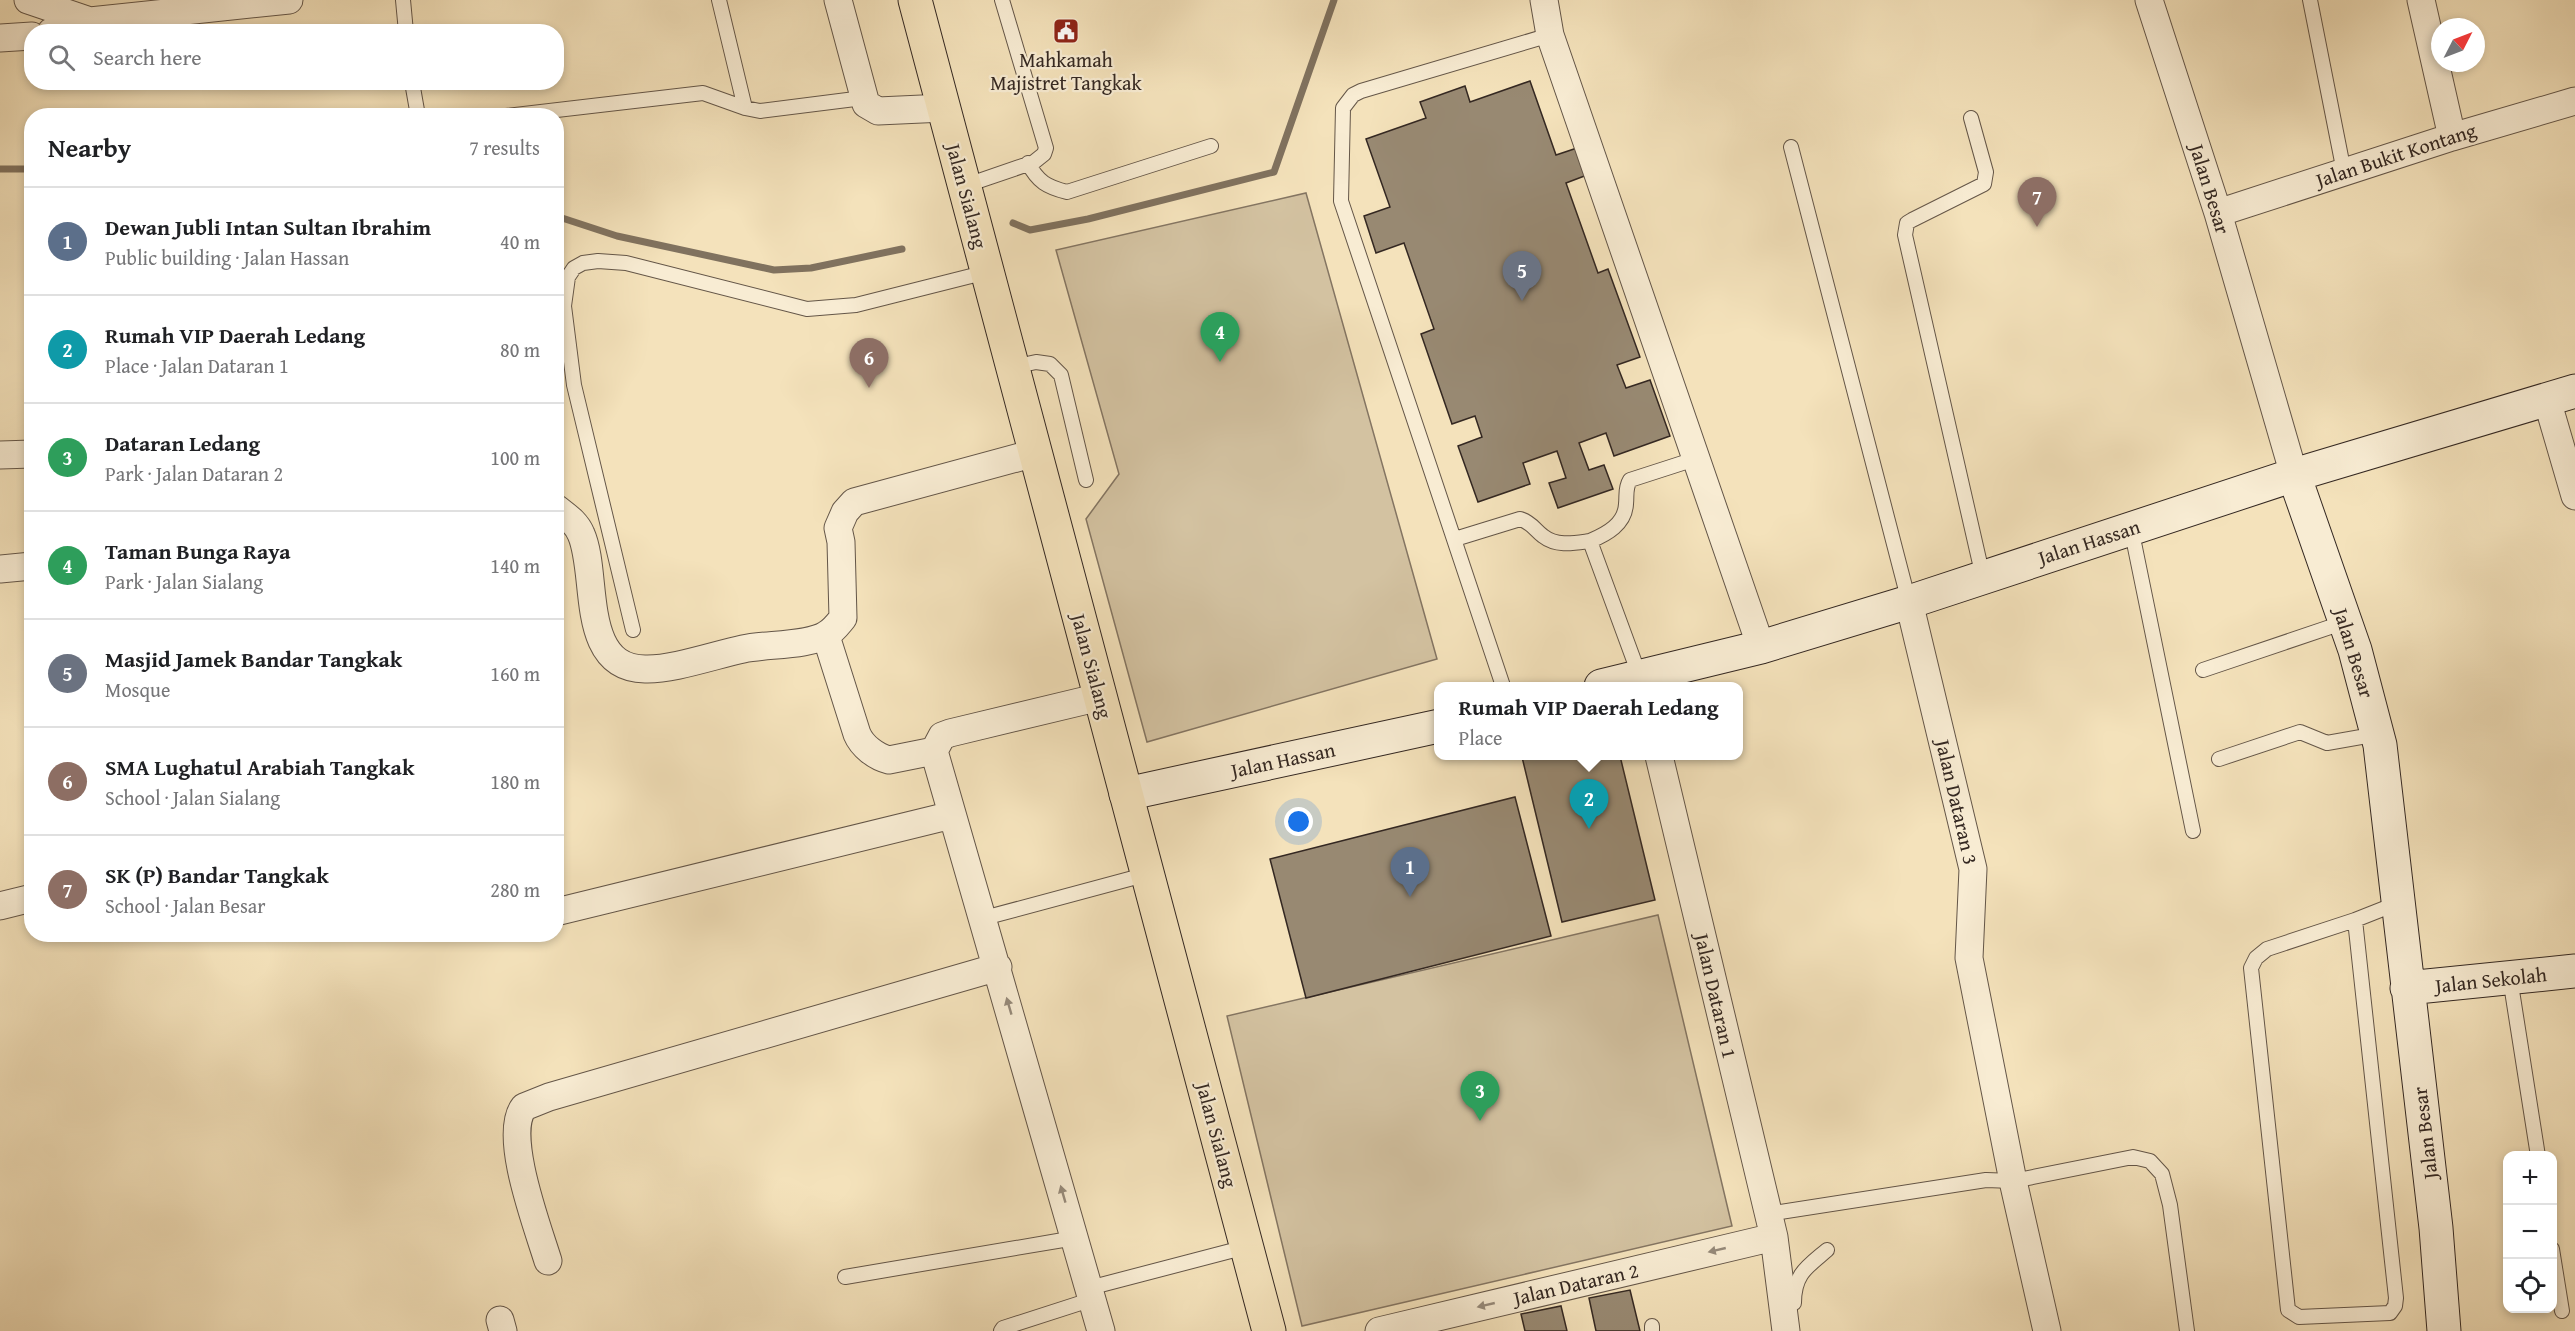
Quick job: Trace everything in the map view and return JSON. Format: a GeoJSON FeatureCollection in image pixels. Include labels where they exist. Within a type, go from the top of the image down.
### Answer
{"type":"FeatureCollection","features":[{"type":"Feature","properties":{"kind":"main road","name":"Jalan Sialang"},"geometry":{"type":"LineString","coordinates":[[915,0],[1269,1331]]}},
{"type":"Feature","properties":{"kind":"street"},"geometry":{"type":"LineString","coordinates":[[28,0],[90,21]]}},
{"type":"Feature","properties":{"kind":"street"},"geometry":{"type":"LineString","coordinates":[[79,24],[289,0]]}},
{"type":"Feature","properties":{"kind":"street"},"geometry":{"type":"LineString","coordinates":[[838,0],[863,98],[871,108],[878,111],[944,108]]}},
{"type":"Feature","properties":{"kind":"street"},"geometry":{"type":"LineString","coordinates":[[1544,0],[1550,35],[1761,647]]}},
{"type":"Feature","properties":{"kind":"street","name":"Jalan Besar"},"geometry":{"type":"LineString","coordinates":[[2149,0],[2218,213],[2294,475],[2355,650],[2378,734],[2436,1228],[2444,1331]]}},
{"type":"Feature","properties":{"kind":"street"},"geometry":{"type":"LineString","coordinates":[[2421,0],[2452,137]]}},
{"type":"Feature","properties":{"kind":"street"},"geometry":{"type":"LineString","coordinates":[[0,38],[24,36]]}},
{"type":"Feature","properties":{"kind":"street","name":"Jalan Bukit Kontang"},"geometry":{"type":"LineString","coordinates":[[2218,213],[2452,137],[2575,100]]}},
{"type":"Feature","properties":{"kind":"street"},"geometry":{"type":"LineString","coordinates":[[2561,396],[2575,496]]}},
{"type":"Feature","properties":{"kind":"street","name":"Jalan Hassan"},"geometry":{"type":"LineString","coordinates":[[1641,682],[1909,602],[2294,475],[2561,396]]}},
{"type":"Feature","properties":{"kind":"street"},"geometry":{"type":"LineString","coordinates":[[564,514],[572,519],[583,540],[596,628],[604,645],[617,661],[629,668],[660,668],[754,646],[813,640],[826,636],[843,618],[841,542],[838,528],[844,512],[854,502],[1035,453]]}},
{"type":"Feature","properties":{"kind":"street"},"geometry":{"type":"LineString","coordinates":[[0,455],[24,454]]}},
{"type":"Feature","properties":{"kind":"street"},"geometry":{"type":"LineString","coordinates":[[0,569],[24,567]]}},
{"type":"Feature","properties":{"kind":"street","name":"Jalan Dataran 3"},"geometry":{"type":"LineString","coordinates":[[1909,602],[1973,869],[1969,958],[2013,1181],[2047,1331]]}},
{"type":"Feature","properties":{"kind":"street"},"geometry":{"type":"LineString","coordinates":[[826,636],[857,734],[863,744],[882,759],[889,760],[934,751]]}},
{"type":"Feature","properties":{"kind":"street"},"geometry":{"type":"LineString","coordinates":[[1100,697],[950,733],[942,736],[934,751],[984,918],[1101,1331]]}},
{"type":"Feature","properties":{"kind":"street","name":"Jalan Hassan"},"geometry":{"type":"LineString","coordinates":[[1126,794],[1434,727]]}},
{"type":"Feature","properties":{"kind":"street","name":"Jalan Dataran 1"},"geometry":{"type":"LineString","coordinates":[[1660,760],[1771,1225],[1786,1331]]}},
{"type":"Feature","properties":{"kind":"street"},"geometry":{"type":"LineString","coordinates":[[564,910],[952,815]]}},
{"type":"Feature","properties":{"kind":"street"},"geometry":{"type":"LineString","coordinates":[[0,906],[24,900]]}},
{"type":"Feature","properties":{"kind":"street"},"geometry":{"type":"LineString","coordinates":[[548,1261],[523,1176],[516,1135],[517,1120],[525,1107],[560,1094],[998,967]]}},
{"type":"Feature","properties":{"kind":"street","name":"Jalan Sekolah"},"geometry":{"type":"LineString","coordinates":[[2408,988],[2575,971]]}},
{"type":"Feature","properties":{"kind":"street","name":"Jalan Dataran 2"},"geometry":{"type":"LineString","coordinates":[[1379,1331],[1771,1225]]}},
{"type":"Feature","properties":{"kind":"lane"},"geometry":{"type":"LineString","coordinates":[[402,0],[405,24]]}},
{"type":"Feature","properties":{"kind":"lane"},"geometry":{"type":"LineString","coordinates":[[718,0],[745,108]]}},
{"type":"Feature","properties":{"kind":"lane"},"geometry":{"type":"LineString","coordinates":[[964,186],[1034,162],[1044,153],[1045,141],[1002,0]]}},
{"type":"Feature","properties":{"kind":"lane"},"geometry":{"type":"LineString","coordinates":[[2310,0],[2344,172]]}},
{"type":"Feature","properties":{"kind":"lane"},"geometry":{"type":"LineString","coordinates":[[1501,682],[1341,201],[1343,108],[1353,94],[1361,91],[1550,35]]}},
{"type":"Feature","properties":{"kind":"lane"},"geometry":{"type":"LineString","coordinates":[[413,90],[417,108]]}},
{"type":"Feature","properties":{"kind":"lane"},"geometry":{"type":"LineString","coordinates":[[564,109],[703,93],[760,111],[863,98]]}},
{"type":"Feature","properties":{"kind":"lane"},"geometry":{"type":"LineString","coordinates":[[1971,118],[1986,172],[1984,184],[1912,220],[1907,224],[1905,235],[1983,577]]}},
{"type":"Feature","properties":{"kind":"lane"},"geometry":{"type":"LineString","coordinates":[[1028,163],[1036,178],[1047,187],[1067,192],[1211,146]]}},
{"type":"Feature","properties":{"kind":"lane"},"geometry":{"type":"LineString","coordinates":[[1791,147],[1909,602]]}},
{"type":"Feature","properties":{"kind":"lane"},"geometry":{"type":"LineString","coordinates":[[633,630],[574,385],[564,306],[568,277],[574,268],[583,263],[598,261],[626,264],[807,309],[856,305],[987,272]]}},
{"type":"Feature","properties":{"kind":"lane"},"geometry":{"type":"LineString","coordinates":[[1013,367],[1036,362],[1050,364],[1060,375],[1086,480]]}},
{"type":"Feature","properties":{"kind":"lane"},"geometry":{"type":"LineString","coordinates":[[1455,539],[1520,519],[1530,523],[1544,537],[1553,542],[1565,544],[1590,541],[1614,528],[1623,519],[1627,486],[1630,480],[1695,459]]}},
{"type":"Feature","properties":{"kind":"lane"},"geometry":{"type":"LineString","coordinates":[[2131,528],[2193,831]]}},
{"type":"Feature","properties":{"kind":"lane"},"geometry":{"type":"LineString","coordinates":[[1590,541],[1641,682]]}},
{"type":"Feature","properties":{"kind":"lane"},"geometry":{"type":"LineString","coordinates":[[2203,670],[2345,622]]}},
{"type":"Feature","properties":{"kind":"lane"},"geometry":{"type":"LineString","coordinates":[[2219,759],[2300,732],[2327,744],[2378,734]]}},
{"type":"Feature","properties":{"kind":"lane"},"geometry":{"type":"LineString","coordinates":[[984,918],[1148,874]]}},
{"type":"Feature","properties":{"kind":"lane"},"geometry":{"type":"LineString","coordinates":[[2355,921],[2396,1298],[2395,1306],[2390,1313],[2299,1317],[2288,1310],[2251,968],[2256,958],[2267,949],[2355,921],[2399,903]]}},
{"type":"Feature","properties":{"kind":"lane"},"geometry":{"type":"LineString","coordinates":[[2510,978],[2537,1151]]}},
{"type":"Feature","properties":{"kind":"lane"},"geometry":{"type":"LineString","coordinates":[[1771,1225],[1986,1180],[2013,1181],[2133,1157],[2150,1161],[2162,1174],[2170,1205],[2187,1331]]}},
{"type":"Feature","properties":{"kind":"lane"},"geometry":{"type":"LineString","coordinates":[[845,1277],[1075,1238]]}},
{"type":"Feature","properties":{"kind":"lane"},"geometry":{"type":"LineString","coordinates":[[1000,1331],[1091,1293],[1246,1246]]}},
{"type":"Feature","properties":{"kind":"lane"},"geometry":{"type":"LineString","coordinates":[[1799,1331],[1794,1303],[1794,1285],[1805,1269],[1827,1250]]}},
{"type":"Feature","properties":{"kind":"lane"},"geometry":{"type":"LineString","coordinates":[[2554,1259],[2562,1311]]}},
{"type":"Feature","properties":{"kind":"shaded area"},"geometry":{"type":"Polygon","coordinates":[[[1306,193],[1437,659],[1147,742],[1086,519],[1119,474],[1056,250],[1306,193]]]}},
{"type":"Feature","properties":{"kind":"shaded area"},"geometry":{"type":"Polygon","coordinates":[[[1658,915],[1732,1226],[1302,1326],[1227,1016],[1658,915]]]}},
{"type":"Feature","properties":{"kind":"building"},"geometry":{"type":"Polygon","coordinates":[[[1530,81],[1556,155],[1577,148],[1587,175],[1566,183],[1598,273],[1608,269],[1640,357],[1617,365],[1626,388],[1650,380],[1670,436],[1614,456],[1606,433],[1579,443],[1589,470],[1604,465],[1613,489],[1558,508],[1549,483],[1566,478],[1557,451],[1523,463],[1530,484],[1478,502],[1458,446],[1482,437],[1475,416],[1452,424],[1421,334],[1434,329],[1404,243],[1376,253],[1364,216],[1390,207],[1366,139],[1426,118],[1420,102],[1465,86],[1470,102],[1530,81]]]}},
{"type":"Feature","properties":{"kind":"building"},"geometry":{"type":"Polygon","coordinates":[[[1523,760],[1621,760],[1655,900],[1562,922],[1523,760]]]}},
{"type":"Feature","properties":{"kind":"building"},"geometry":{"type":"Polygon","coordinates":[[[1515,797],[1551,936],[1306,998],[1270,859],[1515,797]]]}},
{"type":"Feature","properties":{"kind":"building"},"geometry":{"type":"Polygon","coordinates":[[[1630,1290],[1640,1331],[1596,1331],[1589,1298],[1630,1290]]]}},
{"type":"Feature","properties":{"kind":"building"},"geometry":{"type":"Polygon","coordinates":[[[1561,1306],[1567,1331],[1525,1331],[1521,1314],[1561,1306]]]}},
{"type":"Feature","properties":{"kind":"waterway"},"geometry":{"type":"LineString","coordinates":[[1013,223],[1030,230],[1088,219],[1274,172],[1334,0]]}},
{"type":"Feature","properties":{"kind":"waterway"},"geometry":{"type":"LineString","coordinates":[[0,169],[24,169]]}},
{"type":"Feature","properties":{"kind":"waterway"},"geometry":{"type":"LineString","coordinates":[[564,219],[617,236],[774,270],[811,268],[902,249]]}},
{"type":"Feature","properties":{"kind":"place","name":"Mahkamah Majistret Tangkak"},"geometry":{"type":"Point","coordinates":[1066,31]}},
{"type":"Feature","properties":{"kind":"place","name":"SK (P) Bandar Tangkak"},"geometry":{"type":"Point","coordinates":[2037,227]}},
{"type":"Feature","properties":{"kind":"place","name":"Masjid Jamek Bandar Tangkak"},"geometry":{"type":"Point","coordinates":[1522,301]}},
{"type":"Feature","properties":{"kind":"place","name":"Taman Bunga Raya"},"geometry":{"type":"Point","coordinates":[1220,362]}},
{"type":"Feature","properties":{"kind":"place","name":"SMA Lughatul Arabiah Tangkak"},"geometry":{"type":"Point","coordinates":[869,388]}},
{"type":"Feature","properties":{"kind":"place","name":"Rumah VIP Daerah Ledang"},"geometry":{"type":"Point","coordinates":[1589,829]}},
{"type":"Feature","properties":{"kind":"place","name":"Dewan Jubli Intan Sultan Ibrahim"},"geometry":{"type":"Point","coordinates":[1410,897]}},
{"type":"Feature","properties":{"kind":"place","name":"Dataran Ledang"},"geometry":{"type":"Point","coordinates":[1480,1121]}}]}
